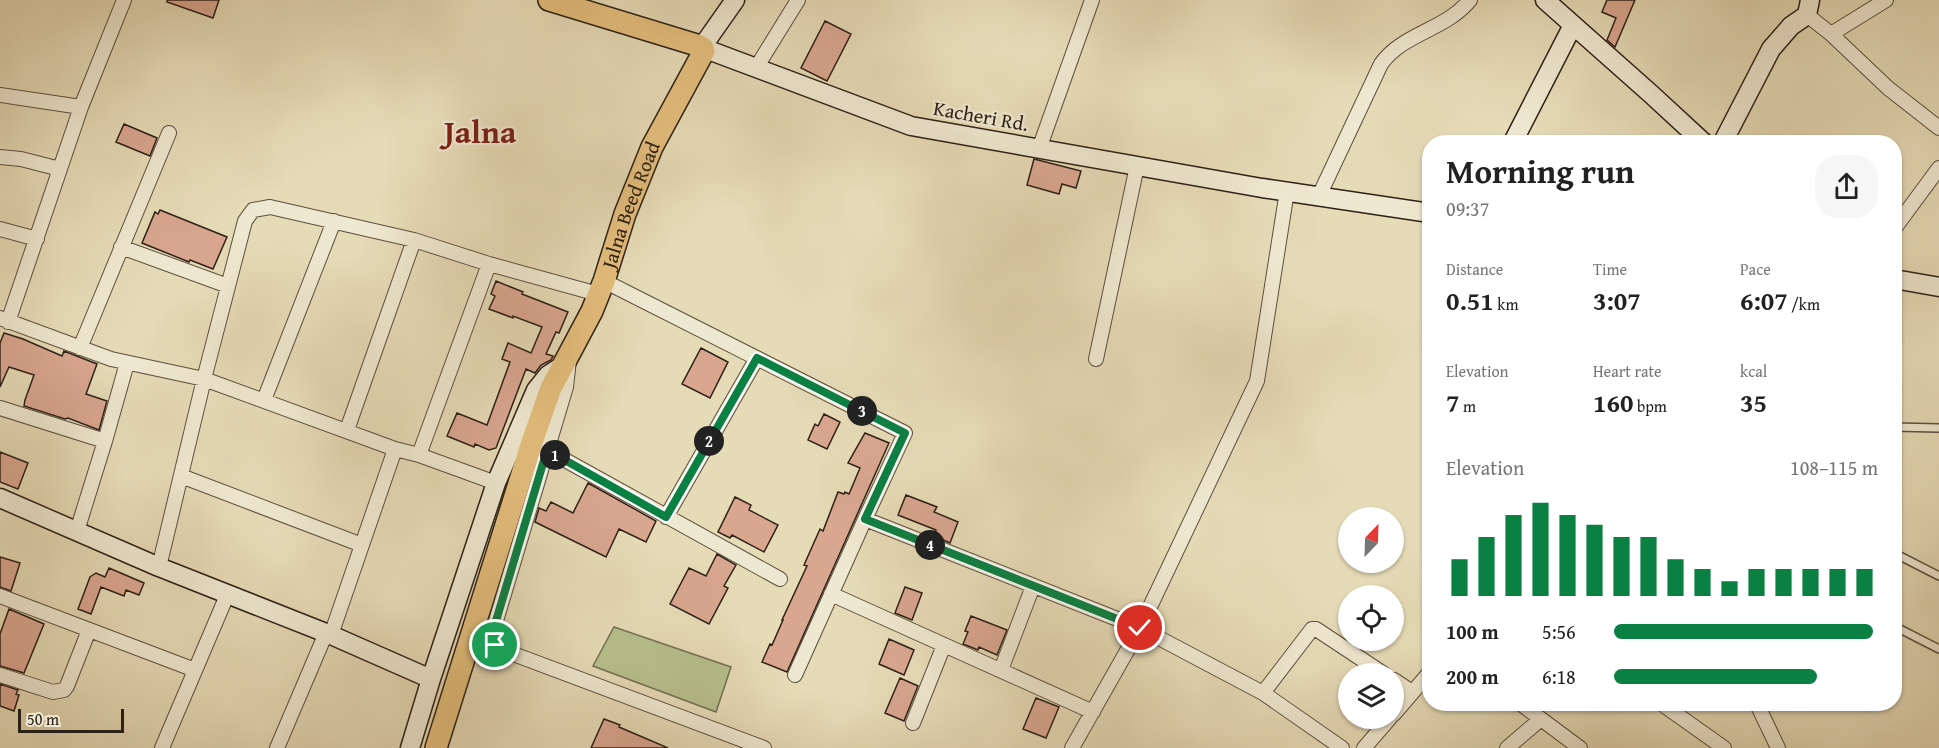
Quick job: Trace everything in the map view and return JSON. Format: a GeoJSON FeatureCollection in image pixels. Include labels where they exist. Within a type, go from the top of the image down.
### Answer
{"type":"FeatureCollection","features":[{"type":"Feature","properties":{"kind":"main road"},"geometry":{"type":"LineString","coordinates":[[549,0],[703,48]]}},
{"type":"Feature","properties":{"kind":"main road","name":"Jalna Beed Road"},"geometry":{"type":"LineString","coordinates":[[436,748],[551,388],[601,288],[625,214],[652,147],[704,53],[703,48]]}},
{"type":"Feature","properties":{"kind":"street"},"geometry":{"type":"LineString","coordinates":[[124,0],[81,107],[37,239],[4,320],[128,363],[204,379],[496,483]]}},
{"type":"Feature","properties":{"kind":"street"},"geometry":{"type":"LineString","coordinates":[[703,48],[735,0]]}},
{"type":"Feature","properties":{"kind":"street"},"geometry":{"type":"LineString","coordinates":[[756,68],[798,0]]}},
{"type":"Feature","properties":{"kind":"street"},"geometry":{"type":"LineString","coordinates":[[1039,149],[1092,0]]}},
{"type":"Feature","properties":{"kind":"street"},"geometry":{"type":"LineString","coordinates":[[1319,196],[1381,64],[1388,54],[1404,42],[1451,17],[1470,0]]}},
{"type":"Feature","properties":{"kind":"street"},"geometry":{"type":"LineString","coordinates":[[1831,34],[1886,0]]}},
{"type":"Feature","properties":{"kind":"street"},"geometry":{"type":"LineString","coordinates":[[1548,1],[1695,135]]}},
{"type":"Feature","properties":{"kind":"street"},"geometry":{"type":"LineString","coordinates":[[1727,135],[1771,49],[1808,7],[1831,34],[1888,88],[1939,128]]}},
{"type":"Feature","properties":{"kind":"street"},"geometry":{"type":"LineString","coordinates":[[1517,135],[1574,25]]}},
{"type":"Feature","properties":{"kind":"street","name":"Kacheri Rd."},"geometry":{"type":"LineString","coordinates":[[703,48],[911,126],[1262,188],[1422,212]]}},
{"type":"Feature","properties":{"kind":"street"},"geometry":{"type":"LineString","coordinates":[[0,95],[81,107]]}},
{"type":"Feature","properties":{"kind":"street"},"geometry":{"type":"LineString","coordinates":[[80,348],[169,133]]}},
{"type":"Feature","properties":{"kind":"street"},"geometry":{"type":"LineString","coordinates":[[0,157],[21,159],[60,169]]}},
{"type":"Feature","properties":{"kind":"street"},"geometry":{"type":"LineString","coordinates":[[1096,359],[1137,166]]}},
{"type":"Feature","properties":{"kind":"street"},"geometry":{"type":"LineString","coordinates":[[1902,218],[1939,168]]}},
{"type":"Feature","properties":{"kind":"street"},"geometry":{"type":"LineString","coordinates":[[1072,748],[1140,628],[1257,381],[1287,191]]}},
{"type":"Feature","properties":{"kind":"street"},"geometry":{"type":"LineString","coordinates":[[159,567],[245,221],[253,210],[270,207],[414,240],[489,264],[601,288],[757,358],[905,433],[795,675]]}},
{"type":"Feature","properties":{"kind":"street"},"geometry":{"type":"LineString","coordinates":[[264,400],[334,221]]}},
{"type":"Feature","properties":{"kind":"street"},"geometry":{"type":"LineString","coordinates":[[0,229],[37,239]]}},
{"type":"Feature","properties":{"kind":"street"},"geometry":{"type":"LineString","coordinates":[[347,430],[414,240]]}},
{"type":"Feature","properties":{"kind":"street"},"geometry":{"type":"LineString","coordinates":[[121,248],[228,286]]}},
{"type":"Feature","properties":{"kind":"street"},"geometry":{"type":"LineString","coordinates":[[419,455],[489,264]]}},
{"type":"Feature","properties":{"kind":"street"},"geometry":{"type":"LineString","coordinates":[[1902,280],[1939,287]]}},
{"type":"Feature","properties":{"kind":"street"},"geometry":{"type":"LineString","coordinates":[[666,517],[757,358]]}},
{"type":"Feature","properties":{"kind":"street"},"geometry":{"type":"LineString","coordinates":[[566,359],[568,378],[491,641],[500,649],[764,748]]}},
{"type":"Feature","properties":{"kind":"street"},"geometry":{"type":"LineString","coordinates":[[410,748],[496,483],[536,390],[548,375],[566,359]]}},
{"type":"Feature","properties":{"kind":"street"},"geometry":{"type":"LineString","coordinates":[[76,531],[128,363]]}},
{"type":"Feature","properties":{"kind":"street"},"geometry":{"type":"LineString","coordinates":[[0,408],[105,441]]}},
{"type":"Feature","properties":{"kind":"street"},"geometry":{"type":"LineString","coordinates":[[277,748],[328,634],[362,545],[395,448]]}},
{"type":"Feature","properties":{"kind":"street"},"geometry":{"type":"LineString","coordinates":[[547,450],[780,579]]}},
{"type":"Feature","properties":{"kind":"street"},"geometry":{"type":"LineString","coordinates":[[181,476],[362,545]]}},
{"type":"Feature","properties":{"kind":"street"},"geometry":{"type":"LineString","coordinates":[[0,498],[159,567],[328,634],[431,679]]}},
{"type":"Feature","properties":{"kind":"street"},"geometry":{"type":"LineString","coordinates":[[865,519],[1140,628],[1263,693],[1342,748]]}},
{"type":"Feature","properties":{"kind":"street"},"geometry":{"type":"LineString","coordinates":[[1001,670],[1033,586]]}},
{"type":"Feature","properties":{"kind":"street"},"geometry":{"type":"LineString","coordinates":[[162,748],[228,593]]}},
{"type":"Feature","properties":{"kind":"street"},"geometry":{"type":"LineString","coordinates":[[831,594],[1093,712]]}},
{"type":"Feature","properties":{"kind":"street"},"geometry":{"type":"LineString","coordinates":[[0,596],[195,670]]}},
{"type":"Feature","properties":{"kind":"street"},"geometry":{"type":"LineString","coordinates":[[1263,693],[1312,629],[1317,629],[1368,663]]}},
{"type":"Feature","properties":{"kind":"street"},"geometry":{"type":"LineString","coordinates":[[0,675],[53,692],[58,693],[64,690],[89,630]]}},
{"type":"Feature","properties":{"kind":"street"},"geometry":{"type":"LineString","coordinates":[[913,723],[944,645]]}},
{"type":"Feature","properties":{"kind":"street"},"geometry":{"type":"LineString","coordinates":[[1404,702],[1422,681]]}},
{"type":"Feature","properties":{"kind":"street"},"geometry":{"type":"LineString","coordinates":[[1404,687],[1412,692]]}},
{"type":"Feature","properties":{"kind":"street"},"geometry":{"type":"LineString","coordinates":[[1530,711],[1580,748]]}},
{"type":"Feature","properties":{"kind":"street"},"geometry":{"type":"LineString","coordinates":[[1671,711],[1716,746]]}},
{"type":"Feature","properties":{"kind":"street"},"geometry":{"type":"LineString","coordinates":[[1760,711],[1778,748]]}},
{"type":"Feature","properties":{"kind":"street"},"geometry":{"type":"LineString","coordinates":[[1507,748],[1541,719]]}},
{"type":"Feature","properties":{"kind":"street"},"geometry":{"type":"LineString","coordinates":[[1364,748],[1380,729]]}},
{"type":"Feature","properties":{"kind":"lane"},"geometry":{"type":"LineString","coordinates":[[1902,427],[1939,429]]}},
{"type":"Feature","properties":{"kind":"lane"},"geometry":{"type":"LineString","coordinates":[[1902,557],[1939,576]]}},
{"type":"Feature","properties":{"kind":"lane"},"geometry":{"type":"LineString","coordinates":[[1902,630],[1939,649]]}},
{"type":"Feature","properties":{"kind":"green space"},"geometry":{"type":"Polygon","coordinates":[[[614,627],[731,667],[716,712],[593,666],[614,627]]]}},
{"type":"Feature","properties":{"kind":"building"},"geometry":{"type":"Polygon","coordinates":[[[167,0],[219,0],[213,18],[167,2],[167,0]]]}},
{"type":"Feature","properties":{"kind":"building"},"geometry":{"type":"Polygon","coordinates":[[[1607,0],[1635,0],[1615,47],[1607,40],[1616,18],[1602,12],[1607,0]]]}},
{"type":"Feature","properties":{"kind":"building"},"geometry":{"type":"Polygon","coordinates":[[[825,21],[851,34],[827,81],[801,68],[825,21]]]}},
{"type":"Feature","properties":{"kind":"building"},"geometry":{"type":"Polygon","coordinates":[[[124,124],[157,138],[150,156],[116,142],[124,124]]]}},
{"type":"Feature","properties":{"kind":"building"},"geometry":{"type":"Polygon","coordinates":[[[1034,159],[1081,171],[1076,188],[1062,184],[1059,194],[1027,185],[1034,159]]]}},
{"type":"Feature","properties":{"kind":"building"},"geometry":{"type":"Polygon","coordinates":[[[160,210],[227,237],[213,269],[142,243],[155,212],[158,214],[160,210]]]}},
{"type":"Feature","properties":{"kind":"building"},"geometry":{"type":"Polygon","coordinates":[[[496,281],[568,312],[546,354],[553,356],[551,360],[541,365],[535,373],[526,369],[496,448],[489,450],[475,444],[474,447],[447,436],[457,413],[487,425],[510,362],[502,359],[508,343],[531,353],[542,327],[489,309],[495,296],[491,294],[496,281]]]}},
{"type":"Feature","properties":{"kind":"building"},"geometry":{"type":"Polygon","coordinates":[[[4,333],[62,356],[64,351],[97,364],[86,394],[107,401],[99,430],[68,418],[24,406],[34,375],[9,367],[0,387],[0,343],[4,333]]]}},
{"type":"Feature","properties":{"kind":"building"},"geometry":{"type":"Polygon","coordinates":[[[701,348],[728,362],[710,398],[682,384],[701,348]]]}},
{"type":"Feature","properties":{"kind":"building"},"geometry":{"type":"Polygon","coordinates":[[[824,414],[840,422],[827,449],[808,440],[815,424],[818,426],[824,414]]]}},
{"type":"Feature","properties":{"kind":"building"},"geometry":{"type":"Polygon","coordinates":[[[865,433],[889,443],[787,672],[762,662],[770,644],[772,645],[807,566],[804,565],[820,529],[823,531],[838,492],[849,494],[860,468],[848,463],[865,433]]]}},
{"type":"Feature","properties":{"kind":"building"},"geometry":{"type":"Polygon","coordinates":[[[0,452],[28,463],[18,489],[0,482],[0,452]]]}},
{"type":"Feature","properties":{"kind":"building"},"geometry":{"type":"Polygon","coordinates":[[[588,483],[656,521],[646,542],[619,529],[606,557],[535,522],[539,508],[546,511],[551,502],[573,513],[588,483]]]}},
{"type":"Feature","properties":{"kind":"building"},"geometry":{"type":"Polygon","coordinates":[[[906,495],[937,507],[934,512],[958,522],[950,543],[934,536],[936,530],[898,515],[906,495]]]}},
{"type":"Feature","properties":{"kind":"building"},"geometry":{"type":"Polygon","coordinates":[[[735,497],[751,505],[749,510],[778,525],[764,552],[732,535],[730,538],[718,532],[735,497]]]}},
{"type":"Feature","properties":{"kind":"building"},"geometry":{"type":"Polygon","coordinates":[[[717,554],[736,565],[724,586],[728,588],[709,624],[670,604],[689,568],[706,576],[717,554]]]}},
{"type":"Feature","properties":{"kind":"building"},"geometry":{"type":"Polygon","coordinates":[[[0,557],[20,563],[11,591],[0,587],[0,557]]]}},
{"type":"Feature","properties":{"kind":"building"},"geometry":{"type":"Polygon","coordinates":[[[109,568],[144,583],[139,595],[126,590],[124,596],[101,587],[91,614],[78,609],[90,577],[96,573],[105,577],[109,568]]]}},
{"type":"Feature","properties":{"kind":"building"},"geometry":{"type":"Polygon","coordinates":[[[905,587],[922,593],[912,620],[895,613],[905,587]]]}},
{"type":"Feature","properties":{"kind":"building"},"geometry":{"type":"Polygon","coordinates":[[[9,609],[44,624],[24,673],[0,666],[0,634],[9,609]]]}},
{"type":"Feature","properties":{"kind":"building"},"geometry":{"type":"Polygon","coordinates":[[[971,616],[1007,630],[997,655],[979,647],[978,650],[963,644],[971,616]]]}},
{"type":"Feature","properties":{"kind":"building"},"geometry":{"type":"Polygon","coordinates":[[[889,639],[914,650],[904,675],[879,664],[889,639]]]}},
{"type":"Feature","properties":{"kind":"building"},"geometry":{"type":"Polygon","coordinates":[[[900,678],[918,686],[904,721],[885,713],[900,678]]]}},
{"type":"Feature","properties":{"kind":"building"},"geometry":{"type":"Polygon","coordinates":[[[0,684],[18,690],[16,694],[19,695],[14,711],[0,706],[0,684]]]}},
{"type":"Feature","properties":{"kind":"building"},"geometry":{"type":"Polygon","coordinates":[[[1036,698],[1059,707],[1046,738],[1023,729],[1036,698]]]}},
{"type":"Feature","properties":{"kind":"building"},"geometry":{"type":"Polygon","coordinates":[[[604,719],[620,725],[619,727],[668,748],[591,748],[604,719]]]}},
{"type":"Feature","properties":{"kind":"district","name":"Jalna"},"geometry":{"type":"Point","coordinates":[480,132]}},
{"type":"Feature","properties":{"kind":"route"},"geometry":{"type":"LineString","coordinates":[[495,645],[491,637],[547,450],[666,517],[757,358],[905,433],[865,519],[1140,628]]}}]}
